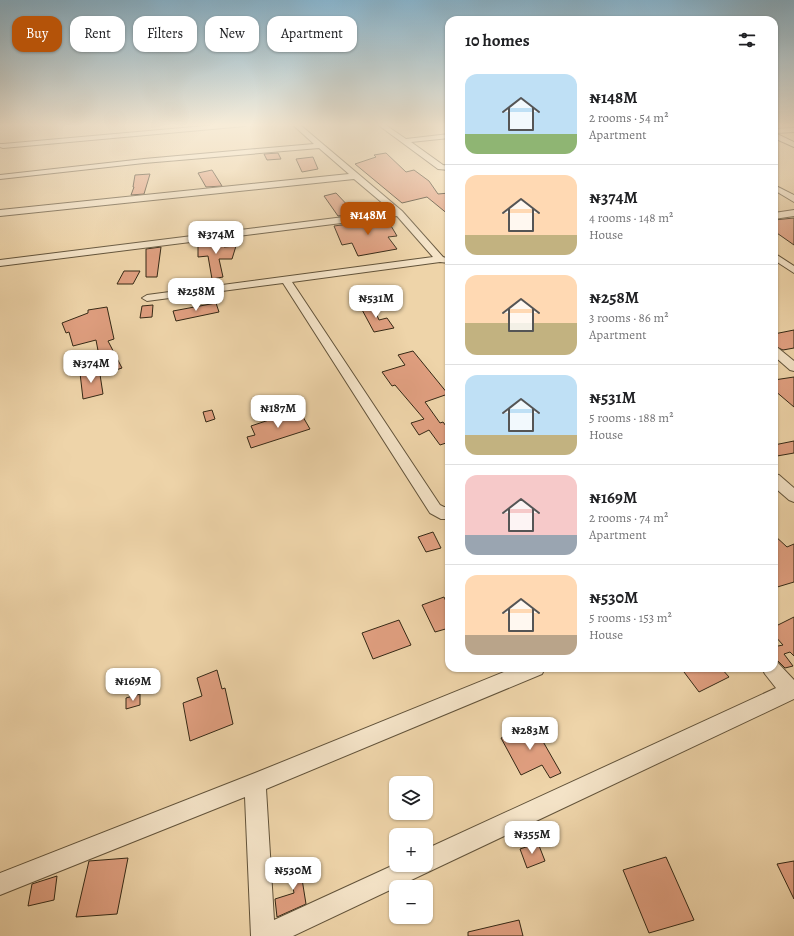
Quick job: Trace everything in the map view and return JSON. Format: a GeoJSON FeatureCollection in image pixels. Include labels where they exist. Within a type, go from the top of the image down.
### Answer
{"type":"FeatureCollection","features":[{"type":"Feature","properties":{"kind":"street"},"geometry":{"type":"LineString","coordinates":[[0,177],[84,168]]}},
{"type":"Feature","properties":{"kind":"street"},"geometry":{"type":"LineString","coordinates":[[347,168],[399,213],[444,260]]}},
{"type":"Feature","properties":{"kind":"street"},"geometry":{"type":"LineString","coordinates":[[0,213],[357,176]]}},
{"type":"Feature","properties":{"kind":"street"},"geometry":{"type":"LineString","coordinates":[[778,189],[794,199]]}},
{"type":"Feature","properties":{"kind":"street"},"geometry":{"type":"LineString","coordinates":[[0,263],[399,213]]}},
{"type":"Feature","properties":{"kind":"street"},"geometry":{"type":"LineString","coordinates":[[778,216],[794,214]]}},
{"type":"Feature","properties":{"kind":"street"},"geometry":{"type":"LineString","coordinates":[[778,259],[794,270]]}},
{"type":"Feature","properties":{"kind":"street"},"geometry":{"type":"LineString","coordinates":[[147,298],[444,260]]}},
{"type":"Feature","properties":{"kind":"street"},"geometry":{"type":"LineString","coordinates":[[286,280],[435,509],[441,513],[445,513]]}},
{"type":"Feature","properties":{"kind":"street"},"geometry":{"type":"LineString","coordinates":[[778,353],[794,367]]}},
{"type":"Feature","properties":{"kind":"street"},"geometry":{"type":"LineString","coordinates":[[778,482],[794,496]]}},
{"type":"Feature","properties":{"kind":"street"},"geometry":{"type":"LineString","coordinates":[[0,884],[255,783],[526,672]]}},
{"type":"Feature","properties":{"kind":"street"},"geometry":{"type":"LineString","coordinates":[[433,859],[792,690],[775,672]]}},
{"type":"Feature","properties":{"kind":"street"},"geometry":{"type":"LineString","coordinates":[[255,783],[263,936]]}},
{"type":"Feature","properties":{"kind":"street"},"geometry":{"type":"LineString","coordinates":[[267,936],[403,872]]}},
{"type":"Feature","properties":{"kind":"building"},"geometry":{"type":"Polygon","coordinates":[[[300,168],[317,168],[318,169],[302,172],[300,168]]]}},
{"type":"Feature","properties":{"kind":"building"},"geometry":{"type":"Polygon","coordinates":[[[359,168],[401,168],[406,172],[414,170],[429,181],[438,194],[445,193],[445,212],[427,197],[402,203],[359,168]]]}},
{"type":"Feature","properties":{"kind":"building"},"geometry":{"type":"Polygon","coordinates":[[[212,170],[222,186],[206,187],[198,173],[212,170]]]}},
{"type":"Feature","properties":{"kind":"building"},"geometry":{"type":"Polygon","coordinates":[[[150,174],[144,194],[131,195],[134,187],[135,175],[150,174]]]}},
{"type":"Feature","properties":{"kind":"building"},"geometry":{"type":"Polygon","coordinates":[[[336,193],[352,210],[363,208],[367,213],[338,216],[324,196],[336,193]]]}},
{"type":"Feature","properties":{"kind":"building"},"geometry":{"type":"Polygon","coordinates":[[[794,218],[794,245],[778,234],[778,220],[794,218]]]}},
{"type":"Feature","properties":{"kind":"building"},"geometry":{"type":"Polygon","coordinates":[[[387,219],[397,236],[388,237],[397,249],[358,256],[352,243],[342,245],[334,226],[387,219]]]}},
{"type":"Feature","properties":{"kind":"building"},"geometry":{"type":"Polygon","coordinates":[[[226,240],[224,247],[236,246],[232,259],[219,259],[223,277],[212,279],[208,256],[198,257],[198,243],[226,240]]]}},
{"type":"Feature","properties":{"kind":"building"},"geometry":{"type":"Polygon","coordinates":[[[161,247],[157,277],[146,277],[146,249],[161,247]]]}},
{"type":"Feature","properties":{"kind":"building"},"geometry":{"type":"Polygon","coordinates":[[[124,271],[140,271],[133,284],[117,284],[124,271]]]}},
{"type":"Feature","properties":{"kind":"building"},"geometry":{"type":"Polygon","coordinates":[[[216,303],[219,312],[176,321],[173,311],[216,303]]]}},
{"type":"Feature","properties":{"kind":"building"},"geometry":{"type":"Polygon","coordinates":[[[372,304],[379,320],[387,318],[394,328],[374,332],[360,306],[372,304]]]}},
{"type":"Feature","properties":{"kind":"building"},"geometry":{"type":"Polygon","coordinates":[[[153,305],[152,317],[140,318],[142,306],[153,305]]]}},
{"type":"Feature","properties":{"kind":"building"},"geometry":{"type":"Polygon","coordinates":[[[107,307],[114,339],[108,341],[122,368],[103,374],[97,362],[100,361],[96,340],[73,346],[69,332],[66,333],[62,323],[88,313],[88,310],[107,307]]]}},
{"type":"Feature","properties":{"kind":"building"},"geometry":{"type":"Polygon","coordinates":[[[794,330],[794,348],[783,350],[778,348],[778,333],[794,330]]]}},
{"type":"Feature","properties":{"kind":"building"},"geometry":{"type":"Polygon","coordinates":[[[413,351],[445,390],[445,395],[425,402],[440,423],[443,422],[445,425],[445,443],[440,445],[429,430],[419,435],[411,423],[424,419],[395,385],[392,386],[382,372],[405,365],[398,355],[413,351]]]}},
{"type":"Feature","properties":{"kind":"building"},"geometry":{"type":"Polygon","coordinates":[[[99,368],[103,394],[83,399],[80,373],[99,368]]]}},
{"type":"Feature","properties":{"kind":"building"},"geometry":{"type":"Polygon","coordinates":[[[794,377],[794,407],[778,393],[778,379],[794,377]]]}},
{"type":"Feature","properties":{"kind":"building"},"geometry":{"type":"Polygon","coordinates":[[[212,410],[215,419],[206,422],[203,412],[212,410]]]}},
{"type":"Feature","properties":{"kind":"building"},"geometry":{"type":"Polygon","coordinates":[[[299,410],[310,429],[251,448],[247,437],[255,435],[251,426],[299,410]]]}},
{"type":"Feature","properties":{"kind":"building"},"geometry":{"type":"Polygon","coordinates":[[[794,441],[794,453],[778,456],[778,444],[794,441]]]}},
{"type":"Feature","properties":{"kind":"building"},"geometry":{"type":"Polygon","coordinates":[[[433,532],[441,548],[426,552],[418,537],[433,532]]]}},
{"type":"Feature","properties":{"kind":"building"},"geometry":{"type":"Polygon","coordinates":[[[778,539],[787,547],[794,544],[794,582],[778,587],[778,539]]]}},
{"type":"Feature","properties":{"kind":"building"},"geometry":{"type":"Polygon","coordinates":[[[444,597],[445,629],[435,632],[422,605],[444,597]]]}},
{"type":"Feature","properties":{"kind":"building"},"geometry":{"type":"Polygon","coordinates":[[[794,617],[794,656],[790,652],[784,654],[793,666],[785,668],[778,661],[778,646],[783,645],[778,639],[778,625],[794,617]]]}},
{"type":"Feature","properties":{"kind":"building"},"geometry":{"type":"Polygon","coordinates":[[[399,620],[411,645],[373,659],[362,633],[399,620]]]}},
{"type":"Feature","properties":{"kind":"building"},"geometry":{"type":"Polygon","coordinates":[[[217,670],[222,689],[225,688],[233,724],[190,741],[183,703],[202,696],[197,678],[217,670]]]}},
{"type":"Feature","properties":{"kind":"building"},"geometry":{"type":"Polygon","coordinates":[[[684,672],[725,672],[729,677],[699,692],[684,672]]]}},
{"type":"Feature","properties":{"kind":"building"},"geometry":{"type":"Polygon","coordinates":[[[140,694],[140,705],[126,709],[126,698],[140,694]]]}},
{"type":"Feature","properties":{"kind":"building"},"geometry":{"type":"Polygon","coordinates":[[[533,724],[561,773],[550,778],[542,765],[521,775],[501,738],[533,724]]]}},
{"type":"Feature","properties":{"kind":"building"},"geometry":{"type":"Polygon","coordinates":[[[538,843],[545,861],[527,868],[520,849],[538,843]]]}},
{"type":"Feature","properties":{"kind":"building"},"geometry":{"type":"Polygon","coordinates":[[[666,857],[694,920],[649,933],[623,870],[666,857]]]}},
{"type":"Feature","properties":{"kind":"building"},"geometry":{"type":"Polygon","coordinates":[[[128,858],[117,914],[76,917],[89,861],[128,858]]]}},
{"type":"Feature","properties":{"kind":"building"},"geometry":{"type":"Polygon","coordinates":[[[304,860],[307,876],[302,879],[306,904],[277,917],[275,899],[294,893],[289,866],[304,860]]]}},
{"type":"Feature","properties":{"kind":"building"},"geometry":{"type":"Polygon","coordinates":[[[794,861],[794,899],[777,864],[794,861]]]}},
{"type":"Feature","properties":{"kind":"building"},"geometry":{"type":"Polygon","coordinates":[[[57,876],[54,900],[28,906],[32,884],[57,876]]]}},
{"type":"Feature","properties":{"kind":"building"},"geometry":{"type":"Polygon","coordinates":[[[519,920],[523,936],[468,936],[468,932],[519,920]]]}}]}
